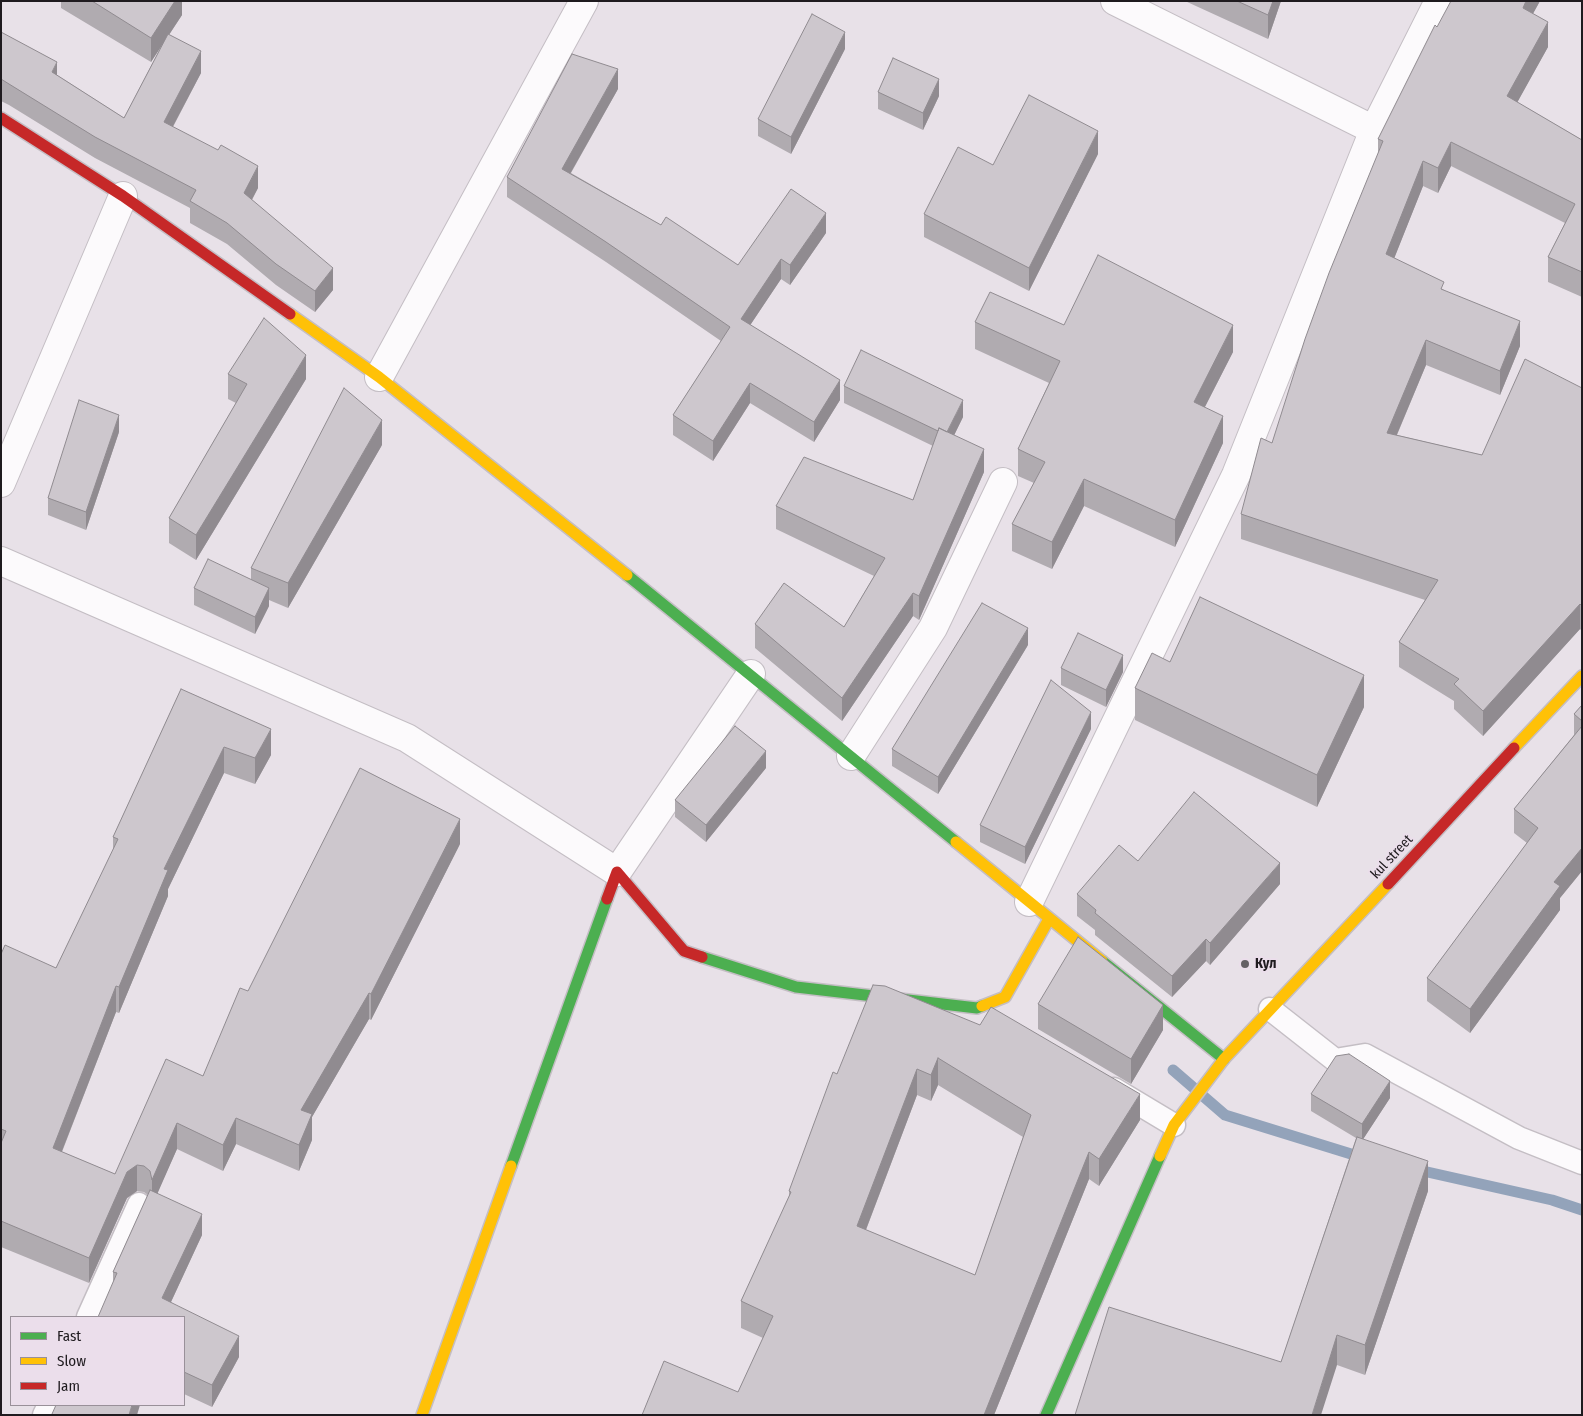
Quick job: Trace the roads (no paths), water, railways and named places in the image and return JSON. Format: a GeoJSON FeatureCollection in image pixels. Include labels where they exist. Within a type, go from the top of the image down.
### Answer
{"type":"FeatureCollection","features":[{"type":"Feature","properties":{"kind":"street"},"geometry":{"type":"LineString","coordinates":[[379,377],[584,1]]}},
{"type":"Feature","properties":{"kind":"street"},"geometry":{"type":"LineString","coordinates":[[1115,1],[1374,130]]}},
{"type":"Feature","properties":{"kind":"street"},"geometry":{"type":"LineString","coordinates":[[1,561],[407,738],[617,872],[684,951],[796,987],[977,1008],[1005,997],[1039,911],[1236,475],[1374,130],[1439,1]]}},
{"type":"Feature","properties":{"kind":"street"},"geometry":{"type":"LineString","coordinates":[[1,118],[123,196],[379,377],[751,674],[1039,911],[1224,1059]]}},
{"type":"Feature","properties":{"kind":"street"},"geometry":{"type":"LineString","coordinates":[[1,483],[123,196]]}},
{"type":"Feature","properties":{"kind":"street"},"geometry":{"type":"LineString","coordinates":[[851,756],[932,628],[1003,482]]}},
{"type":"Feature","properties":{"kind":"street"},"geometry":{"type":"LineString","coordinates":[[422,1415],[617,872],[751,674]]}},
{"type":"Feature","properties":{"kind":"street","name":"kul street"},"geometry":{"type":"LineString","coordinates":[[1046,1415],[1174,1125],[1224,1059],[1582,676]]}},
{"type":"Feature","properties":{"kind":"lane"},"geometry":{"type":"LineString","coordinates":[[977,1008],[1003,1024]]}},
{"type":"Feature","properties":{"kind":"lane"},"geometry":{"type":"LineString","coordinates":[[1270,1009],[1334,1060],[1365,1055],[1519,1138],[1582,1163]]}},
{"type":"Feature","properties":{"kind":"lane"},"geometry":{"type":"LineString","coordinates":[[1097,1079],[1174,1125]]}},
{"type":"Feature","properties":{"kind":"lane"},"geometry":{"type":"LineString","coordinates":[[88,1316],[139,1204]]}},
{"type":"Feature","properties":{"kind":"waterway"},"geometry":{"type":"LineString","coordinates":[[1173,1070],[1225,1115],[1364,1158]]}},
{"type":"Feature","properties":{"kind":"waterway"},"geometry":{"type":"LineString","coordinates":[[1414,1169],[1552,1200],[1582,1210]]}},
{"type":"Feature","properties":{"kind":"place","name":"Кул"},"geometry":{"type":"Point","coordinates":[1245,964]}}]}
